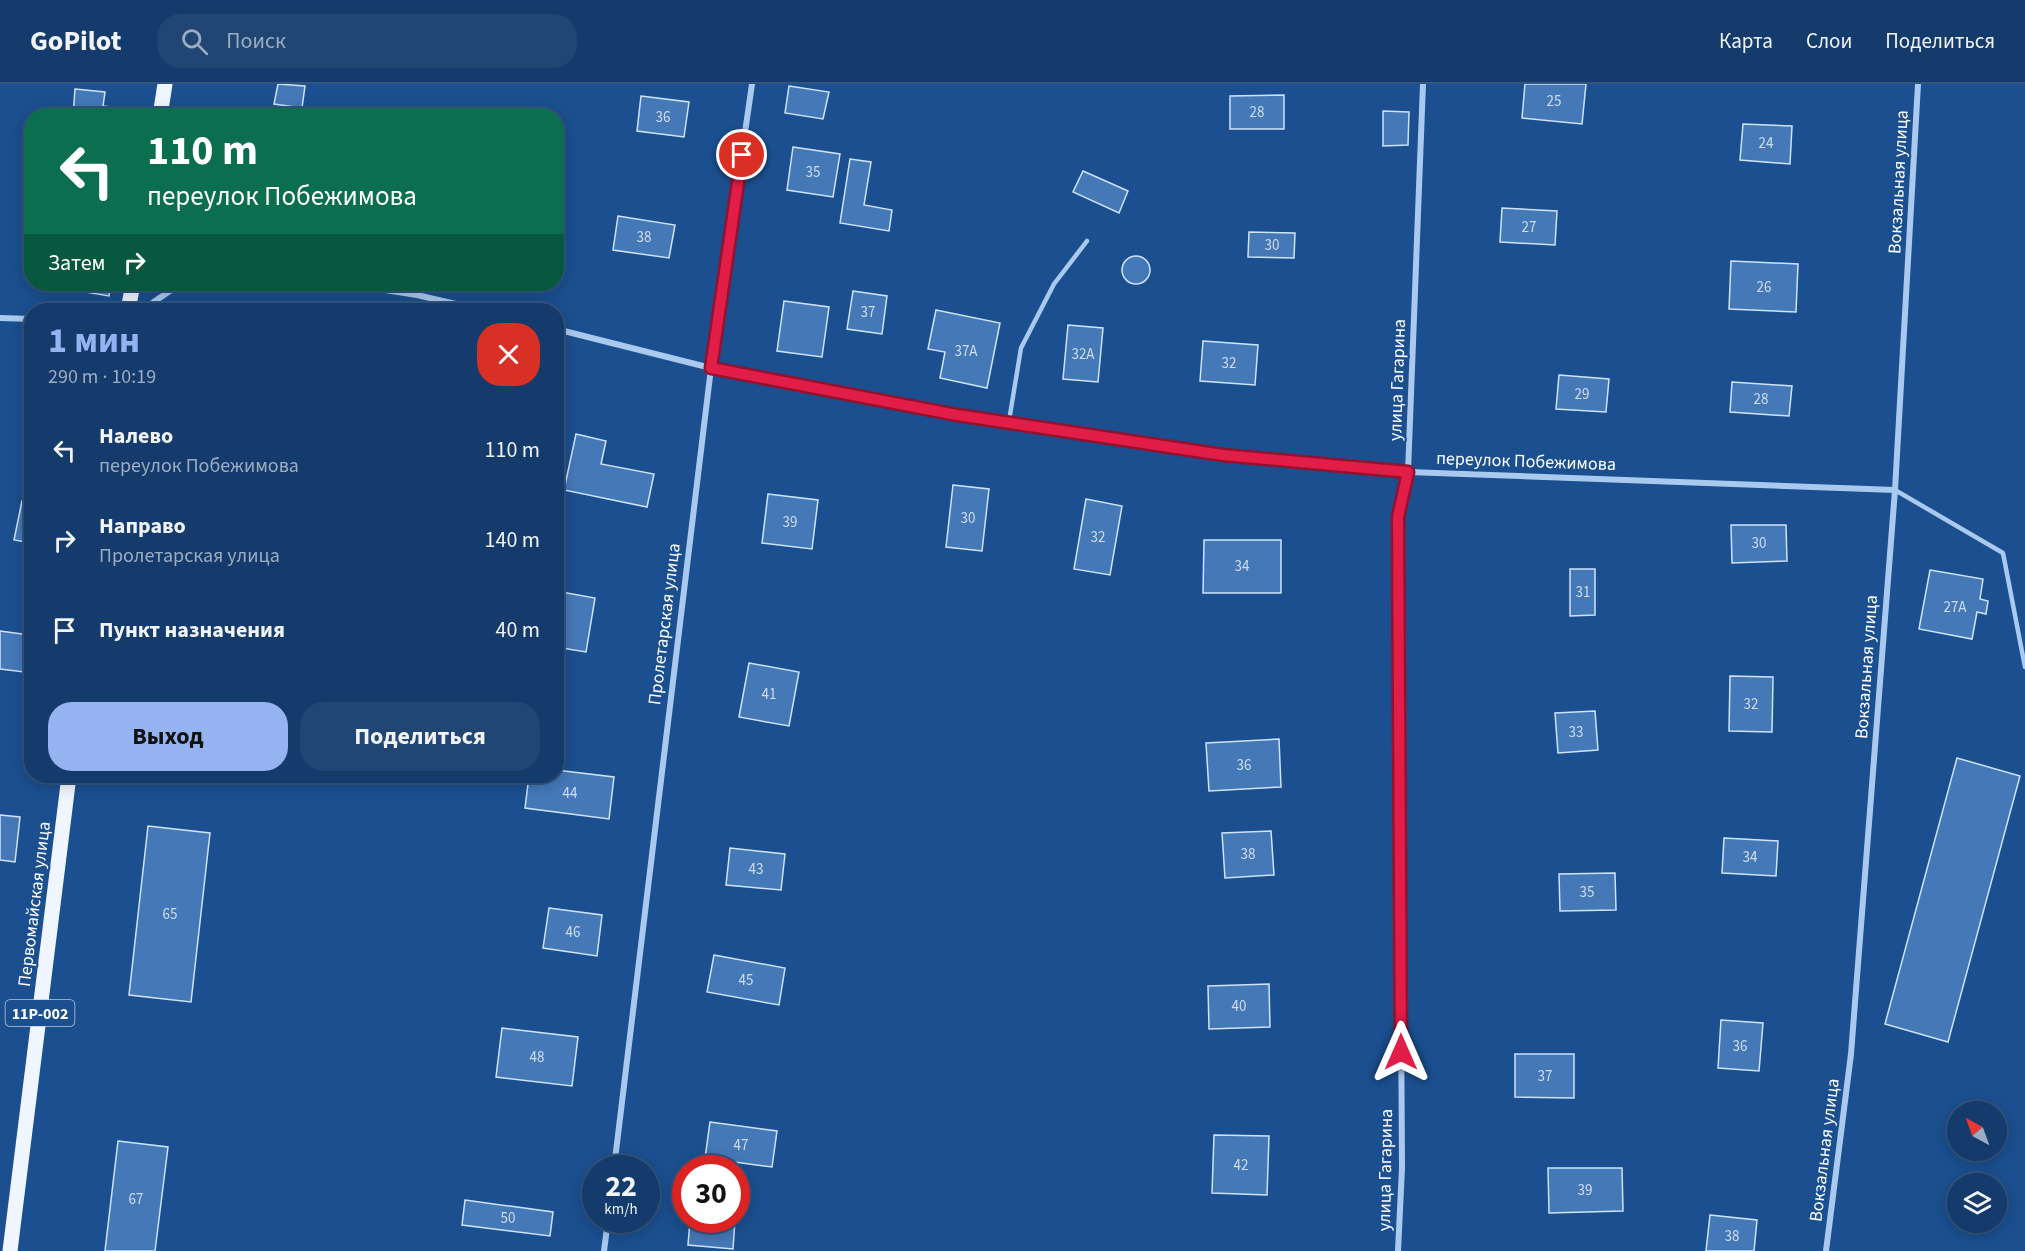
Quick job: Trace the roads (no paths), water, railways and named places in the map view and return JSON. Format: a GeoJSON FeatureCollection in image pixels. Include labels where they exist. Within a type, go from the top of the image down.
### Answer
{"type":"FeatureCollection","features":[{"type":"Feature","properties":{"kind":"main road"},"geometry":{"type":"LineString","coordinates":[[161,108],[165,84]]}},
{"type":"Feature","properties":{"kind":"main road","name":"Первомайская улица"},"geometry":{"type":"LineString","coordinates":[[10,1251],[68,783]]}},
{"type":"Feature","properties":{"kind":"street","name":"Пролетарская улица"},"geometry":{"type":"LineString","coordinates":[[616,1155],[711,368],[752,84]]}},
{"type":"Feature","properties":{"kind":"street","name":"улица Гагарина"},"geometry":{"type":"LineString","coordinates":[[1398,1251],[1402,1156],[1398,517],[1408,472],[1423,84]]}},
{"type":"Feature","properties":{"kind":"street","name":"Вокзальная улица"},"geometry":{"type":"LineString","coordinates":[[1826,1251],[1851,1054],[1895,490],[1918,84]]}},
{"type":"Feature","properties":{"kind":"street"},"geometry":{"type":"LineString","coordinates":[[152,303],[170,291]]}},
{"type":"Feature","properties":{"kind":"street"},"geometry":{"type":"LineString","coordinates":[[391,291],[451,303]]}},
{"type":"Feature","properties":{"kind":"street"},"geometry":{"type":"LineString","coordinates":[[0,318],[24,319]]}},
{"type":"Feature","properties":{"kind":"street","name":"переулок Побежимова"},"geometry":{"type":"LineString","coordinates":[[564,331],[711,368],[957,415],[1223,455],[1408,472],[1895,490]]}},
{"type":"Feature","properties":{"kind":"street"},"geometry":{"type":"LineString","coordinates":[[604,1251],[606,1233]]}},
{"type":"Feature","properties":{"kind":"lane"},"geometry":{"type":"LineString","coordinates":[[1009,421],[1021,348],[1054,284],[1087,241]]}},
{"type":"Feature","properties":{"kind":"lane"},"geometry":{"type":"LineString","coordinates":[[1895,490],[2002,553],[2025,667]]}}]}
